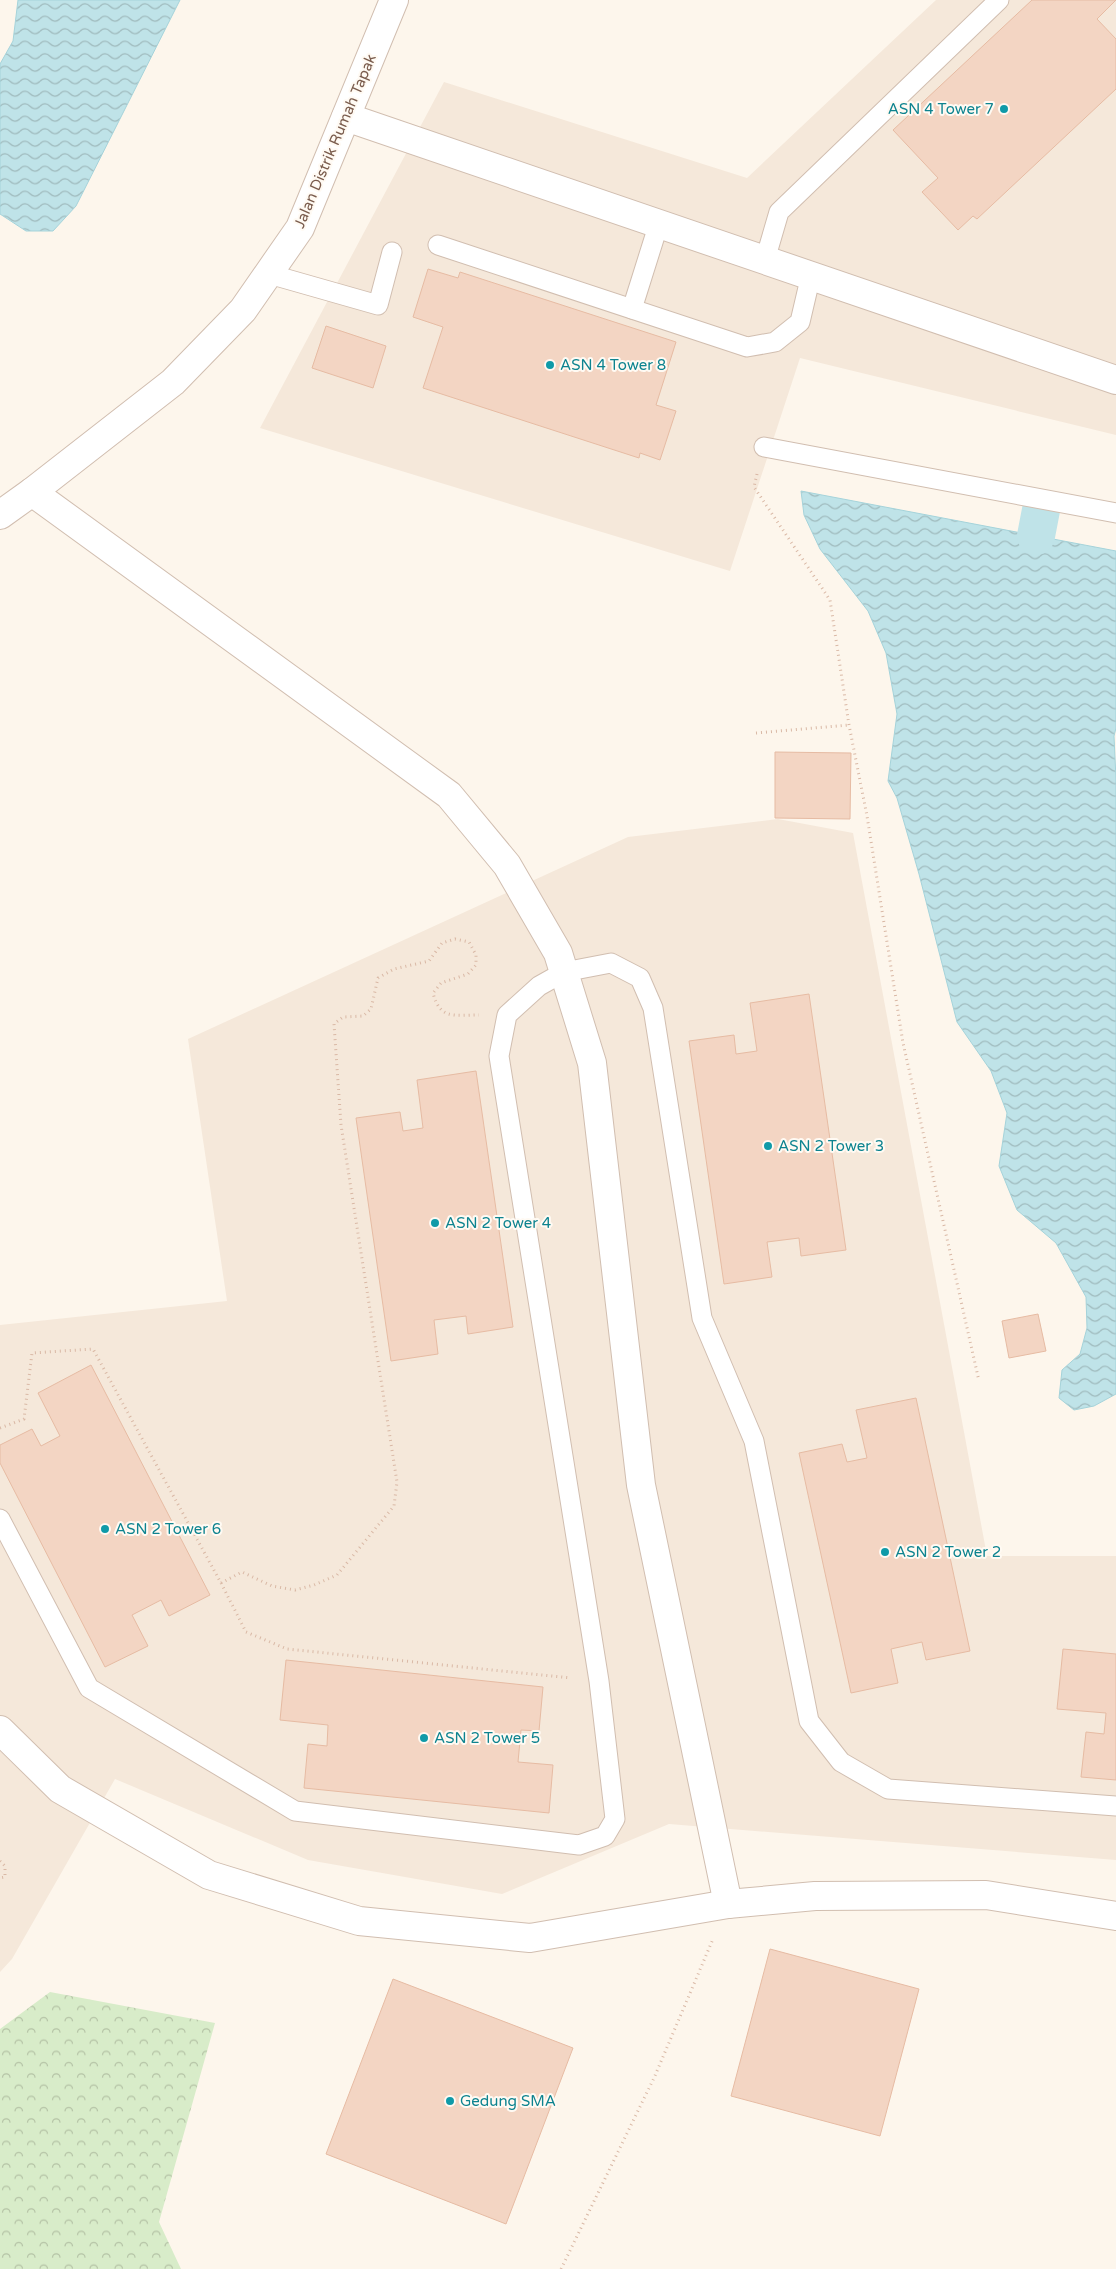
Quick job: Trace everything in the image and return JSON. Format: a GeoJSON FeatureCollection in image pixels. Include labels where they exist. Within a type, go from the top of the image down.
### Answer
{"type":"FeatureCollection","features":[{"type":"Feature","properties":{"kind":"street","name":"Jalan Distrik Rumah Tapak"},"geometry":{"type":"LineString","coordinates":[[0,515],[173,382],[243,310],[300,228],[394,0]]}},
{"type":"Feature","properties":{"kind":"street"},"geometry":{"type":"LineString","coordinates":[[346,117],[1116,380]]}},
{"type":"Feature","properties":{"kind":"street"},"geometry":{"type":"LineString","coordinates":[[32,492],[449,795],[506,865],[558,952],[592,1063],[641,1485],[728,1904]]}},
{"type":"Feature","properties":{"kind":"street"},"geometry":{"type":"LineString","coordinates":[[0,1730],[60,1789],[209,1875],[359,1921],[530,1938],[728,1904],[814,1896],[986,1895],[1116,1916]]}},
{"type":"Feature","properties":{"kind":"lane"},"geometry":{"type":"LineString","coordinates":[[765,260],[780,212],[999,0]]}},
{"type":"Feature","properties":{"kind":"lane"},"geometry":{"type":"LineString","coordinates":[[632,309],[659,223]]}},
{"type":"Feature","properties":{"kind":"lane"},"geometry":{"type":"LineString","coordinates":[[438,245],[747,347],[775,342],[800,322],[811,275]]}},
{"type":"Feature","properties":{"kind":"lane"},"geometry":{"type":"LineString","coordinates":[[269,274],[378,305],[392,252]]}},
{"type":"Feature","properties":{"kind":"lane"},"geometry":{"type":"LineString","coordinates":[[764,447],[1116,513]]}},
{"type":"Feature","properties":{"kind":"lane"},"geometry":{"type":"LineString","coordinates":[[0,1519],[89,1688],[295,1811],[578,1845],[605,1836],[615,1818],[598,1681],[499,1056],[507,1015],[539,986],[564,972],[611,963],[640,978],[652,1008],[702,1318],[754,1441],[809,1721],[841,1762],[888,1789],[1116,1806]]}},
{"type":"Feature","properties":{"kind":"path"},"geometry":{"type":"LineString","coordinates":[[764,447],[754,487],[830,600],[848,725],[867,816],[903,1043],[979,1381]]}},
{"type":"Feature","properties":{"kind":"path"},"geometry":{"type":"LineString","coordinates":[[756,733],[848,725]]}},
{"type":"Feature","properties":{"kind":"path"},"geometry":{"type":"LineString","coordinates":[[221,1583],[242,1572],[272,1586],[295,1590],[314,1586],[337,1575],[394,1506],[397,1482],[341,1125],[334,1024],[342,1017],[363,1016],[371,1009],[378,978],[394,970],[429,961],[442,943],[455,940],[470,942],[476,955],[476,965],[468,974],[441,983],[433,992],[437,1007],[447,1015],[507,1015]]}},
{"type":"Feature","properties":{"kind":"path"},"geometry":{"type":"LineString","coordinates":[[0,1428],[24,1419],[32,1353],[93,1349],[246,1632],[287,1649],[598,1681]]}},
{"type":"Feature","properties":{"kind":"path"},"geometry":{"type":"LineString","coordinates":[[0,1860],[5,1866],[5,1876],[0,1878]]}},
{"type":"Feature","properties":{"kind":"path"},"geometry":{"type":"LineString","coordinates":[[561,2269],[654,2078],[728,1904]]}},
{"type":"Feature","properties":{"kind":"shaded area"},"geometry":{"type":"Polygon","coordinates":[[[936,0],[1116,0],[1116,435],[800,358],[730,571],[260,428],[444,82],[747,178],[936,0]]]}},
{"type":"Feature","properties":{"kind":"shaded area"},"geometry":{"type":"Polygon","coordinates":[[[778,819],[853,833],[987,1556],[1116,1556],[1116,1860],[669,1824],[502,1894],[308,1860],[115,1779],[12,1959],[0,1972],[0,1325],[227,1301],[188,1039],[628,837],[778,819]]]}},
{"type":"Feature","properties":{"kind":"green space"},"geometry":{"type":"Polygon","coordinates":[[[50,1992],[215,2023],[159,2222],[181,2269],[0,2269],[0,2029],[50,1992]]]}},
{"type":"Feature","properties":{"kind":"water"},"geometry":{"type":"Polygon","coordinates":[[[18,0],[180,0],[76,206],[53,231],[26,231],[0,214],[0,64],[13,41],[18,0]]]}},
{"type":"Feature","properties":{"kind":"water"},"geometry":{"type":"Polygon","coordinates":[[[801,491],[1116,551],[1116,728],[1114,736],[1116,779],[1116,1394],[1094,1406],[1074,1410],[1059,1398],[1062,1370],[1080,1354],[1087,1328],[1086,1297],[1056,1243],[1017,1210],[999,1166],[1007,1113],[991,1071],[957,1022],[919,874],[897,798],[888,781],[897,714],[886,653],[868,611],[820,549],[804,515],[801,491]]]}},
{"type":"Feature","properties":{"kind":"building","name":"ASN 4 Tower 7"},"geometry":{"type":"Polygon","coordinates":[[[1032,0],[1116,0],[1097,19],[1116,39],[1116,89],[977,219],[973,216],[958,230],[922,192],[938,178],[893,130],[1032,0]]]}},
{"type":"Feature","properties":{"kind":"building","name":"ASN 4 Tower 8"},"geometry":{"type":"Polygon","coordinates":[[[428,269],[458,278],[460,272],[676,342],[656,405],[676,411],[660,460],[640,453],[639,458],[423,388],[443,327],[413,317],[428,269]]]}},
{"type":"Feature","properties":{"kind":"building"},"geometry":{"type":"Polygon","coordinates":[[[326,326],[386,346],[373,388],[312,368],[326,326]]]}},
{"type":"Feature","properties":{"kind":"building"},"geometry":{"type":"Polygon","coordinates":[[[775,752],[851,753],[850,819],[775,818],[775,752]]]}},
{"type":"Feature","properties":{"kind":"building","name":"ASN 2 Tower 3"},"geometry":{"type":"Polygon","coordinates":[[[809,994],[846,1250],[801,1256],[799,1238],[767,1242],[772,1277],[724,1284],[689,1041],[734,1035],[736,1054],[757,1051],[750,1003],[809,994]]]}},
{"type":"Feature","properties":{"kind":"building","name":"ASN 2 Tower 4"},"geometry":{"type":"Polygon","coordinates":[[[476,1071],[513,1327],[468,1334],[466,1316],[434,1320],[438,1354],[391,1361],[356,1118],[400,1112],[403,1131],[423,1128],[417,1080],[476,1071]]]}},
{"type":"Feature","properties":{"kind":"building"},"geometry":{"type":"Polygon","coordinates":[[[1038,1314],[1046,1351],[1009,1358],[1002,1321],[1038,1314]]]}},
{"type":"Feature","properties":{"kind":"building","name":"ASN 2 Tower 6"},"geometry":{"type":"Polygon","coordinates":[[[91,1365],[210,1595],[169,1616],[161,1600],[132,1615],[148,1646],[105,1667],[0,1463],[0,1445],[32,1429],[41,1446],[60,1436],[38,1393],[91,1365]]]}},
{"type":"Feature","properties":{"kind":"building","name":"ASN 2 Tower 2"},"geometry":{"type":"Polygon","coordinates":[[[916,1398],[970,1651],[926,1660],[922,1642],[891,1649],[898,1683],[851,1693],[799,1453],[842,1444],[847,1462],[867,1458],[856,1410],[916,1398]]]}},
{"type":"Feature","properties":{"kind":"building"},"geometry":{"type":"Polygon","coordinates":[[[1063,1649],[1116,1654],[1116,1780],[1081,1777],[1086,1732],[1104,1734],[1106,1713],[1057,1709],[1063,1649]]]}},
{"type":"Feature","properties":{"kind":"building","name":"ASN 2 Tower 5"},"geometry":{"type":"Polygon","coordinates":[[[286,1660],[543,1687],[539,1731],[521,1730],[518,1762],[553,1765],[549,1813],[304,1788],[308,1744],[327,1746],[328,1725],[280,1720],[286,1660]]]}},
{"type":"Feature","properties":{"kind":"building"},"geometry":{"type":"Polygon","coordinates":[[[770,1949],[919,1989],[880,2136],[731,2096],[770,1949]]]}},
{"type":"Feature","properties":{"kind":"building","name":"Gedung SMA"},"geometry":{"type":"Polygon","coordinates":[[[393,1979],[573,2048],[506,2224],[326,2154],[393,1979]]]}},
{"type":"Feature","properties":{"kind":"waterway"},"geometry":{"type":"LineString","coordinates":[[1036,536],[1041,510]]}},
{"type":"Feature","properties":{"kind":"place","name":"ASN 4 Tower 7"},"geometry":{"type":"Point","coordinates":[1004,109]}},
{"type":"Feature","properties":{"kind":"place","name":"ASN 4 Tower 8"},"geometry":{"type":"Point","coordinates":[550,365]}},
{"type":"Feature","properties":{"kind":"place","name":"ASN 2 Tower 3"},"geometry":{"type":"Point","coordinates":[768,1146]}},
{"type":"Feature","properties":{"kind":"place","name":"ASN 2 Tower 4"},"geometry":{"type":"Point","coordinates":[435,1223]}},
{"type":"Feature","properties":{"kind":"place","name":"ASN 2 Tower 6"},"geometry":{"type":"Point","coordinates":[105,1529]}},
{"type":"Feature","properties":{"kind":"place","name":"ASN 2 Tower 2"},"geometry":{"type":"Point","coordinates":[885,1552]}},
{"type":"Feature","properties":{"kind":"place","name":"ASN 2 Tower 5"},"geometry":{"type":"Point","coordinates":[424,1738]}},
{"type":"Feature","properties":{"kind":"place","name":"Gedung SMA"},"geometry":{"type":"Point","coordinates":[450,2101]}}]}
